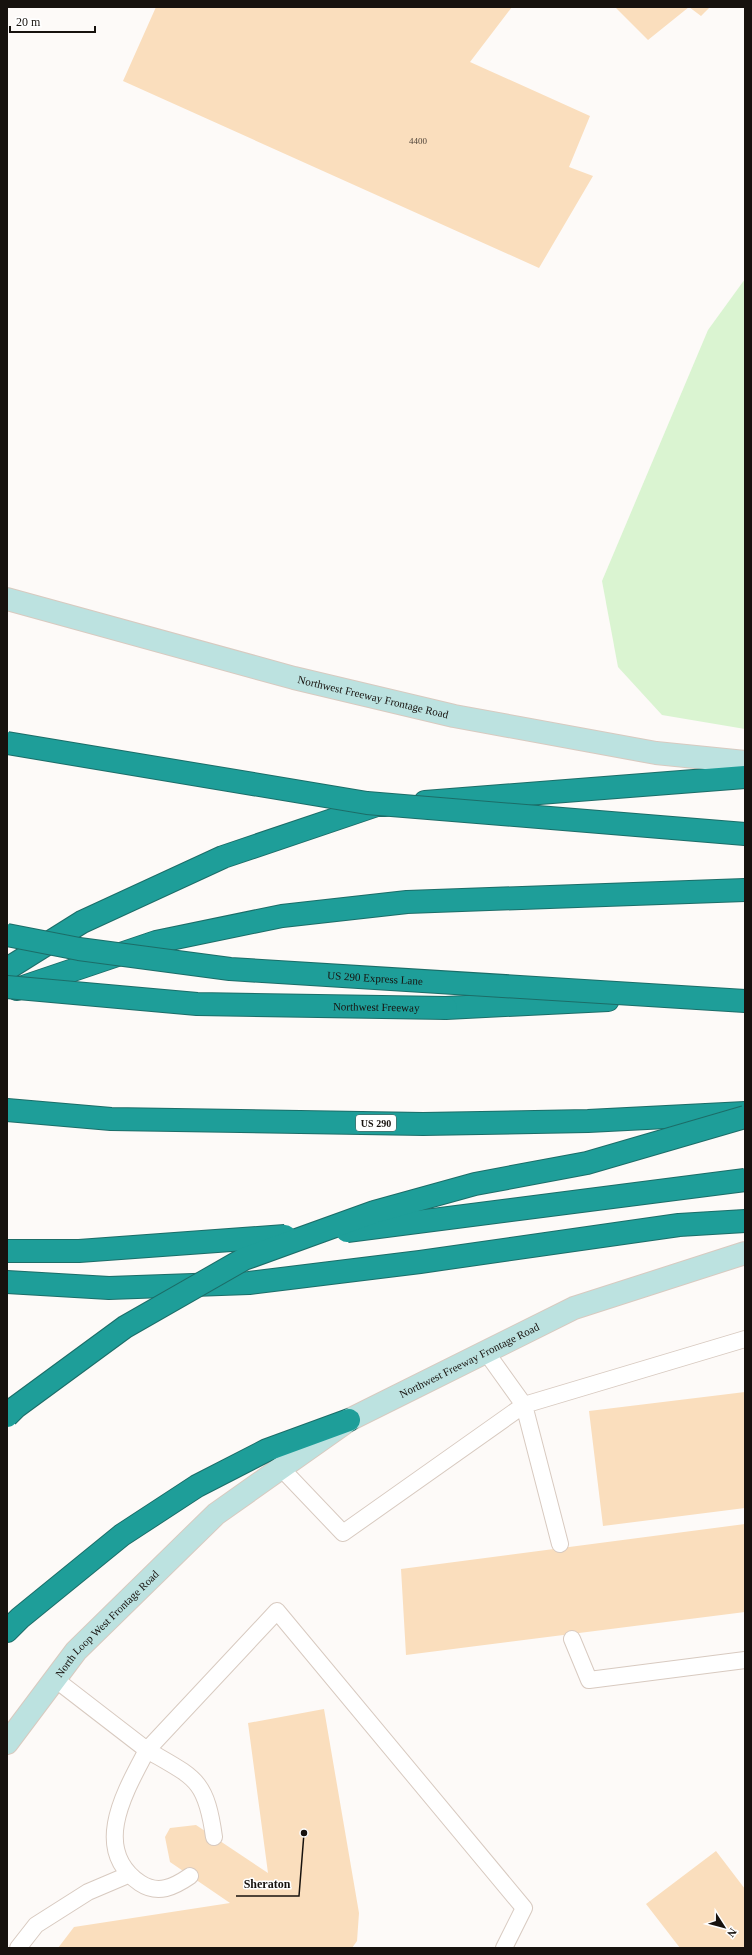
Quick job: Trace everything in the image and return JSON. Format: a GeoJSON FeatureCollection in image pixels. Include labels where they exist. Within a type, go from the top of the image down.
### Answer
{"type":"FeatureCollection","features":[{"type":"Feature","properties":{"kind":"highway"},"geometry":{"type":"LineString","coordinates":[[7,744],[367,803],[745,834]]}},
{"type":"Feature","properties":{"kind":"highway"},"geometry":{"type":"LineString","coordinates":[[7,969],[82,922],[222,857],[377,805],[745,777]]}},
{"type":"Feature","properties":{"kind":"highway"},"geometry":{"type":"LineString","coordinates":[[7,993],[156,942],[282,916],[406,902],[745,890]]}},
{"type":"Feature","properties":{"kind":"highway","name":"US 290 Express Lane"},"geometry":{"type":"LineString","coordinates":[[7,934],[78,949],[230,969],[745,1001]]}},
{"type":"Feature","properties":{"kind":"highway","name":"Northwest Freeway"},"geometry":{"type":"LineString","coordinates":[[7,987],[197,1004],[446,1008],[706,996],[745,991]]}},
{"type":"Feature","properties":{"kind":"highway","name":"US 290"},"geometry":{"type":"LineString","coordinates":[[7,1110],[111,1119],[424,1124],[588,1121],[745,1113]]}},
{"type":"Feature","properties":{"kind":"highway"},"geometry":{"type":"LineString","coordinates":[[7,1416],[16,1407],[125,1327],[244,1259],[374,1212],[475,1184],[587,1163],[745,1117]]}},
{"type":"Feature","properties":{"kind":"highway"},"geometry":{"type":"LineString","coordinates":[[7,1251],[79,1251],[214,1243],[357,1230],[745,1180]]}},
{"type":"Feature","properties":{"kind":"highway"},"geometry":{"type":"LineString","coordinates":[[7,1282],[109,1288],[249,1283],[420,1262],[679,1225],[745,1221]]}},
{"type":"Feature","properties":{"kind":"highway"},"geometry":{"type":"LineString","coordinates":[[7,1631],[20,1618],[122,1535],[197,1486],[268,1450],[349,1420]]}},
{"type":"Feature","properties":{"kind":"main road","name":"Northwest Freeway Frontage Road"},"geometry":{"type":"LineString","coordinates":[[7,599],[294,678],[454,716],[656,753],[745,762]]}},
{"type":"Feature","properties":{"kind":"main road","name":"Northwest Freeway Frontage Road"},"geometry":{"type":"LineString","coordinates":[[216,1514],[349,1420],[574,1308],[745,1253]]}},
{"type":"Feature","properties":{"kind":"main road","name":"North Loop West Frontage Road"},"geometry":{"type":"LineString","coordinates":[[7,1743],[76,1651],[216,1514]]}},
{"type":"Feature","properties":{"kind":"lane"},"geometry":{"type":"LineString","coordinates":[[281,1468],[343,1533],[524,1405],[745,1339]]}},
{"type":"Feature","properties":{"kind":"lane"},"geometry":{"type":"LineString","coordinates":[[486,1352],[524,1405],[560,1544]]}},
{"type":"Feature","properties":{"kind":"lane"},"geometry":{"type":"LineString","coordinates":[[190,1876],[175,1886],[161,1889],[147,1887],[128,1875],[116,1853],[114,1835],[116,1819],[129,1784],[147,1750],[277,1611],[524,1908],[504,1948]]}},
{"type":"Feature","properties":{"kind":"lane"},"geometry":{"type":"LineString","coordinates":[[572,1639],[589,1680],[745,1660]]}},
{"type":"Feature","properties":{"kind":"lane"},"geometry":{"type":"LineString","coordinates":[[55,1679],[147,1750],[187,1773],[202,1789],[210,1810],[214,1837]]}},
{"type":"Feature","properties":{"kind":"lane"},"geometry":{"type":"LineString","coordinates":[[18,1948],[36,1924],[88,1892],[128,1875]]}},
{"type":"Feature","properties":{"kind":"green space"},"geometry":{"type":"Polygon","coordinates":[[[745,279],[745,729],[662,715],[618,667],[602,581],[708,330],[745,279]]]}},
{"type":"Feature","properties":{"kind":"building"},"geometry":{"type":"Polygon","coordinates":[[[156,7],[512,7],[470,62],[590,116],[569,167],[593,176],[539,268],[123,81],[156,7]]]}},
{"type":"Feature","properties":{"kind":"building"},"geometry":{"type":"Polygon","coordinates":[[[615,7],[689,7],[648,40],[615,7]]]}},
{"type":"Feature","properties":{"kind":"building"},"geometry":{"type":"Polygon","coordinates":[[[689,7],[710,7],[701,16],[689,7]]]}},
{"type":"Feature","properties":{"kind":"building"},"geometry":{"type":"Polygon","coordinates":[[[745,1392],[745,1508],[603,1526],[589,1411],[745,1392]]]}},
{"type":"Feature","properties":{"kind":"building"},"geometry":{"type":"Polygon","coordinates":[[[745,1524],[745,1612],[406,1655],[401,1569],[745,1524]]]}},
{"type":"Feature","properties":{"kind":"building"},"geometry":{"type":"Polygon","coordinates":[[[324,1709],[359,1913],[357,1941],[352,1948],[58,1948],[74,1927],[230,1903],[170,1862],[165,1837],[170,1828],[196,1825],[268,1873],[248,1723],[324,1709]]]}},
{"type":"Feature","properties":{"kind":"building"},"geometry":{"type":"Polygon","coordinates":[[[716,1851],[745,1889],[745,1948],[680,1948],[646,1904],[716,1851]]]}},
{"type":"Feature","properties":{"kind":"place","name":"Sheraton"},"geometry":{"type":"Point","coordinates":[304,1833]}}]}
